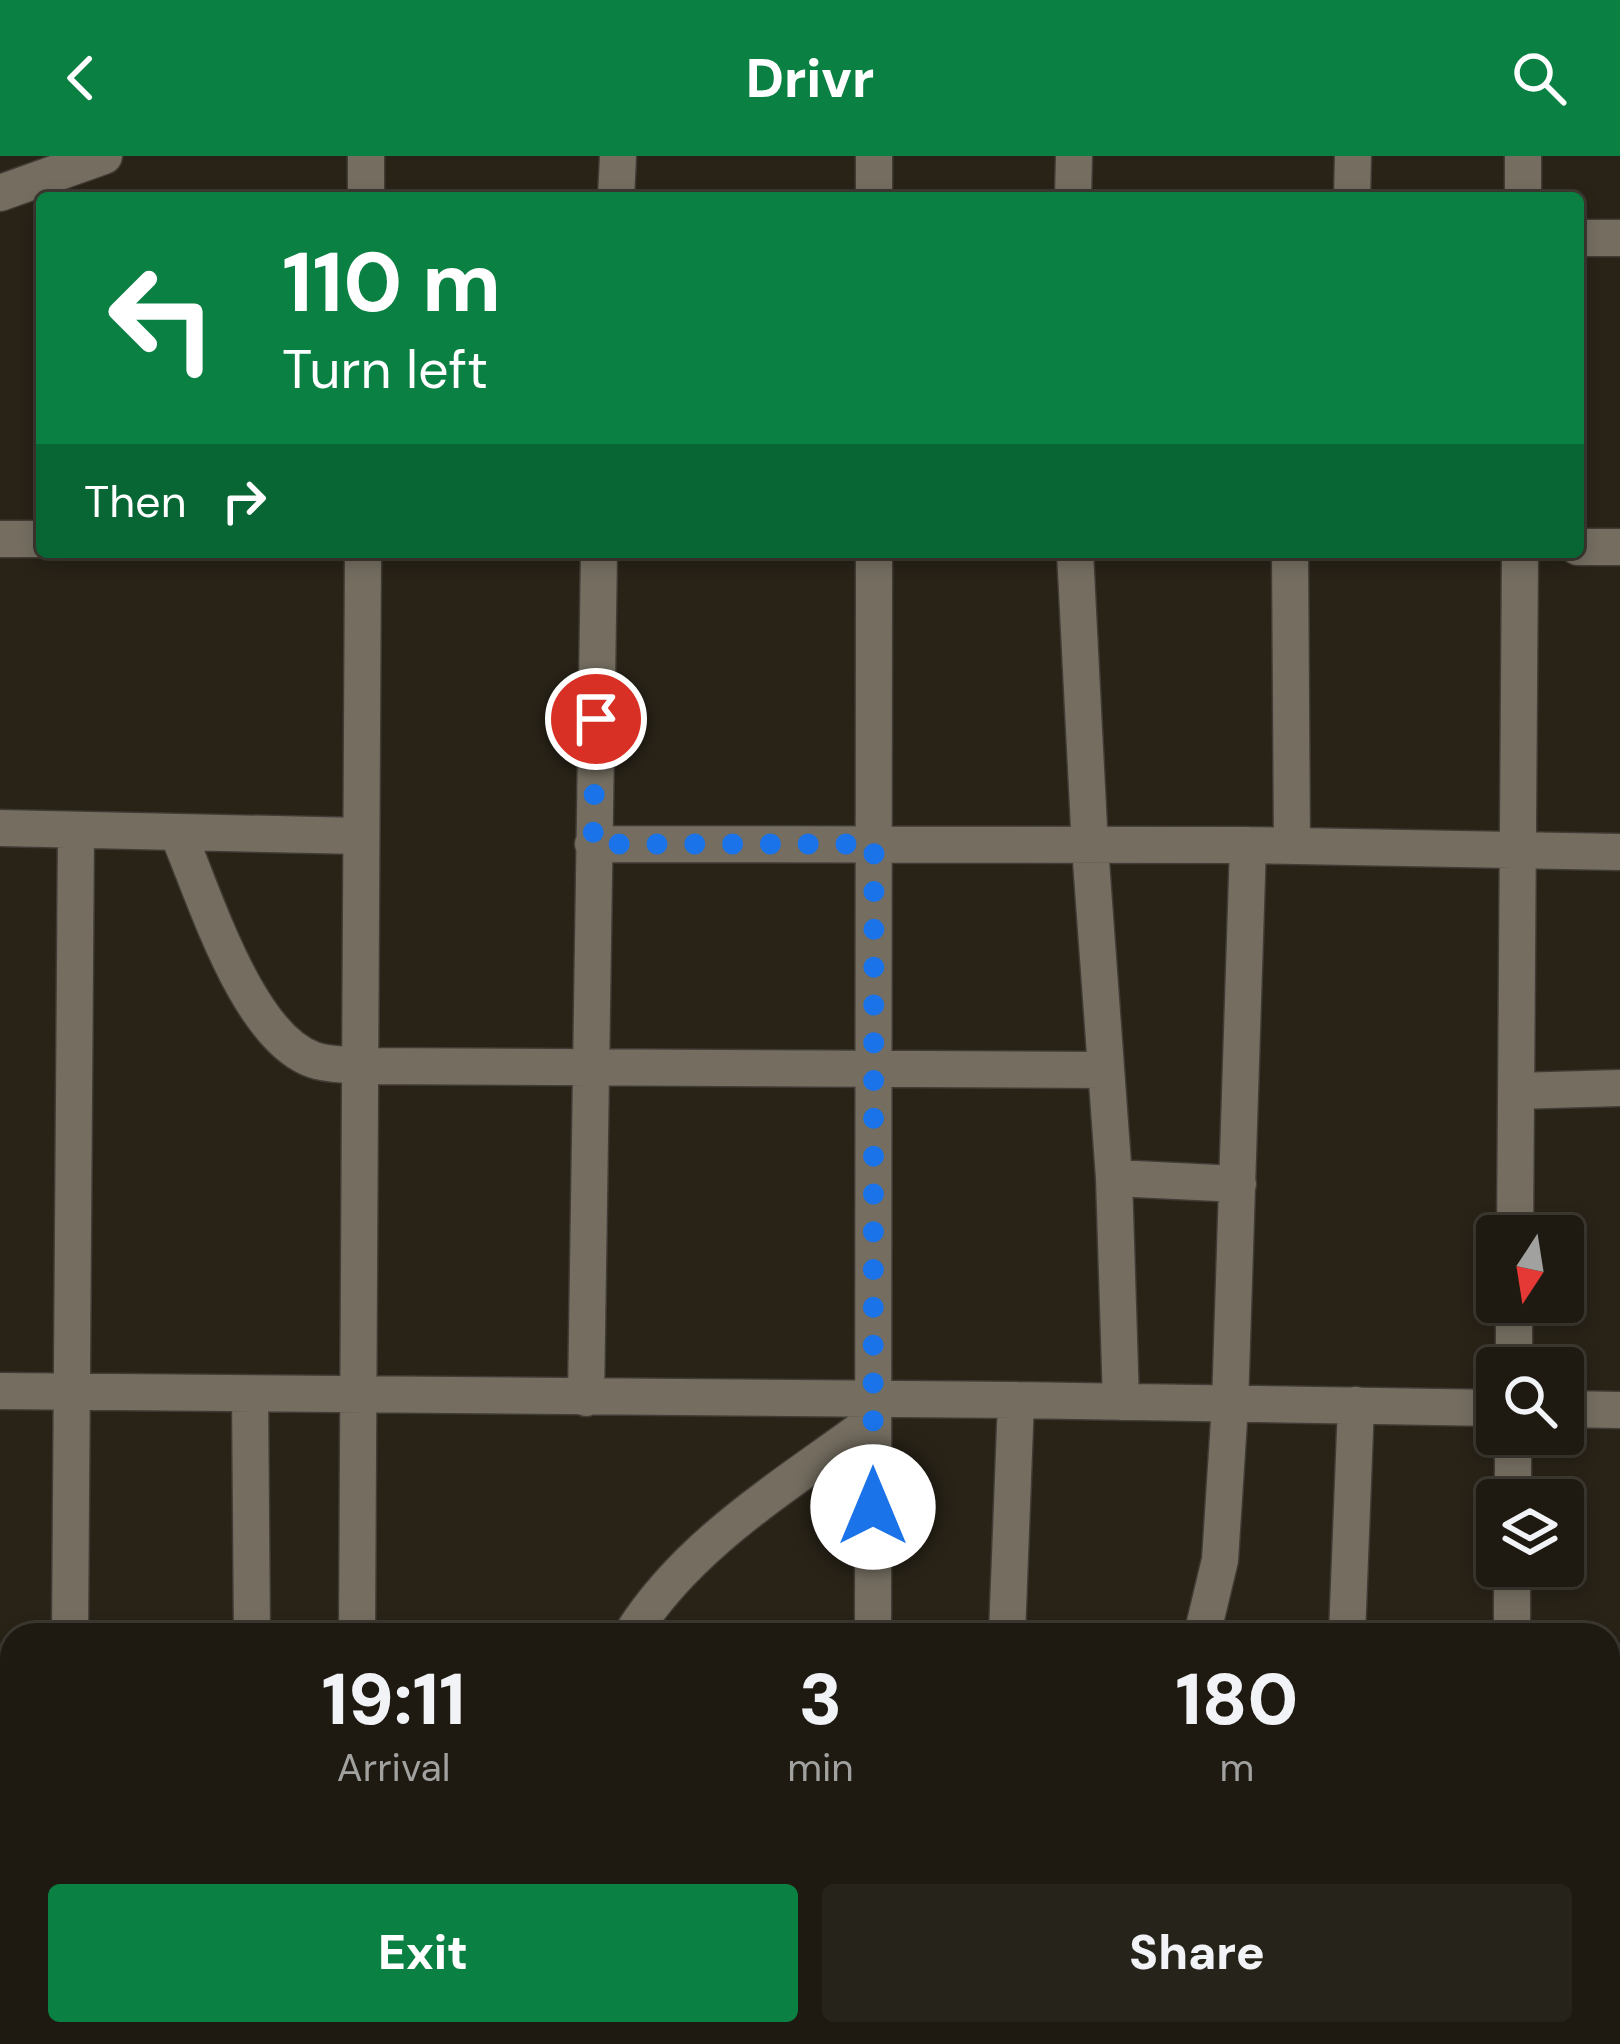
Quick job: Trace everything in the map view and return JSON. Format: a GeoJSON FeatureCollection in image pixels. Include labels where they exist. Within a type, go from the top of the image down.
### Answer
{"type":"FeatureCollection","features":[{"type":"Feature","properties":{"kind":"street"},"geometry":{"type":"LineString","coordinates":[[0,193],[104,156]]}},
{"type":"Feature","properties":{"kind":"street"},"geometry":{"type":"LineString","coordinates":[[366,156],[366,192]]}},
{"type":"Feature","properties":{"kind":"street"},"geometry":{"type":"LineString","coordinates":[[616,192],[619,156]]}},
{"type":"Feature","properties":{"kind":"street"},"geometry":{"type":"LineString","coordinates":[[874,156],[874,192]]}},
{"type":"Feature","properties":{"kind":"street"},"geometry":{"type":"LineString","coordinates":[[1073,156],[1073,192]]}},
{"type":"Feature","properties":{"kind":"street"},"geometry":{"type":"LineString","coordinates":[[1352,192],[1353,156]]}},
{"type":"Feature","properties":{"kind":"street"},"geometry":{"type":"LineString","coordinates":[[1523,156],[1523,192]]}},
{"type":"Feature","properties":{"kind":"street"},"geometry":{"type":"LineString","coordinates":[[1584,238],[1620,238]]}},
{"type":"Feature","properties":{"kind":"street"},"geometry":{"type":"LineString","coordinates":[[0,538],[36,539]]}},
{"type":"Feature","properties":{"kind":"street"},"geometry":{"type":"LineString","coordinates":[[1584,547],[1620,547]]}},
{"type":"Feature","properties":{"kind":"street"},"geometry":{"type":"LineString","coordinates":[[357,1623],[363,558]]}},
{"type":"Feature","properties":{"kind":"street"},"geometry":{"type":"LineString","coordinates":[[586,1398],[599,558]]}},
{"type":"Feature","properties":{"kind":"street"},"geometry":{"type":"LineString","coordinates":[[873,1623],[874,558]]}},
{"type":"Feature","properties":{"kind":"street"},"geometry":{"type":"LineString","coordinates":[[1075,558],[1114,1178],[1121,1402]]}},
{"type":"Feature","properties":{"kind":"street"},"geometry":{"type":"LineString","coordinates":[[1290,558],[1292,846]]}},
{"type":"Feature","properties":{"kind":"street"},"geometry":{"type":"LineString","coordinates":[[1515,1215],[1520,558]]}},
{"type":"Feature","properties":{"kind":"street"},"geometry":{"type":"LineString","coordinates":[[0,828],[361,836]]}},
{"type":"Feature","properties":{"kind":"street"},"geometry":{"type":"LineString","coordinates":[[70,1623],[76,831]]}},
{"type":"Feature","properties":{"kind":"street"},"geometry":{"type":"LineString","coordinates":[[178,834],[255,1010],[282,1041],[314,1060],[360,1066],[1105,1070]]}},
{"type":"Feature","properties":{"kind":"street"},"geometry":{"type":"LineString","coordinates":[[593,844],[1249,845],[1620,852]]}},
{"type":"Feature","properties":{"kind":"street"},"geometry":{"type":"LineString","coordinates":[[1205,1623],[1220,1560],[1230,1405],[1249,845]]}},
{"type":"Feature","properties":{"kind":"street"},"geometry":{"type":"LineString","coordinates":[[1517,1091],[1620,1088]]}},
{"type":"Feature","properties":{"kind":"street"},"geometry":{"type":"LineString","coordinates":[[1114,1178],[1238,1184]]}},
{"type":"Feature","properties":{"kind":"street"},"geometry":{"type":"LineString","coordinates":[[0,1391],[586,1398],[873,1411],[1016,1400],[1476,1408]]}},
{"type":"Feature","properties":{"kind":"street"},"geometry":{"type":"LineString","coordinates":[[250,1394],[252,1623]]}},
{"type":"Feature","properties":{"kind":"street"},"geometry":{"type":"LineString","coordinates":[[1007,1623],[1016,1400]]}},
{"type":"Feature","properties":{"kind":"street"},"geometry":{"type":"LineString","coordinates":[[1347,1623],[1356,1406]]}},
{"type":"Feature","properties":{"kind":"street"},"geometry":{"type":"LineString","coordinates":[[1584,1409],[1620,1410]]}},
{"type":"Feature","properties":{"kind":"street"},"geometry":{"type":"LineString","coordinates":[[639,1623],[658,1593],[719,1534],[873,1411]]}},
{"type":"Feature","properties":{"kind":"street"},"geometry":{"type":"LineString","coordinates":[[1512,1587],[1512,1623]]}},
{"type":"Feature","properties":{"kind":"route"},"geometry":{"type":"LineString","coordinates":[[596,719],[593,844],[874,844],[873,1507]]}}]}
